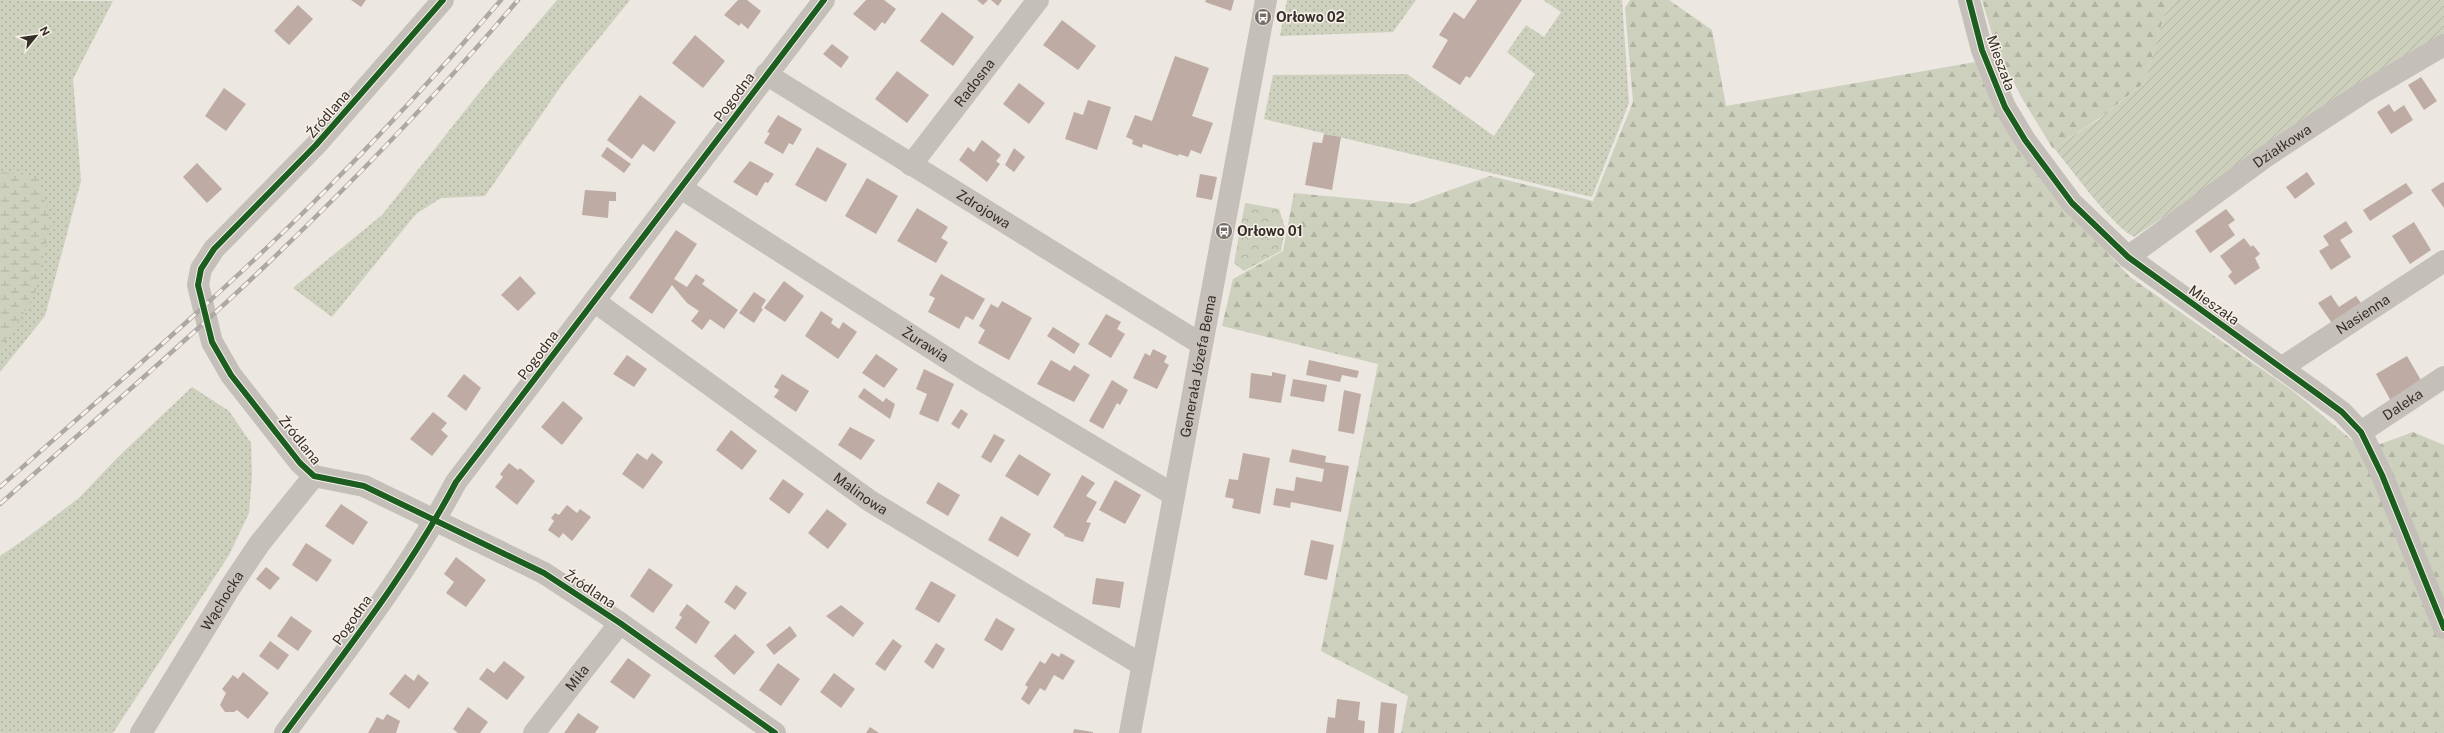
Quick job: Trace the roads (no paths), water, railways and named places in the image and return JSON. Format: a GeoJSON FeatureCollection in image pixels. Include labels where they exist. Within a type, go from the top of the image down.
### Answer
{"type":"FeatureCollection","features":[{"type":"Feature","properties":{"kind":"street","name":"Źródlana"},"geometry":{"type":"LineString","coordinates":[[443,0],[316,145],[214,249],[199,274],[198,285],[212,342],[232,375],[300,463],[314,476],[364,486],[435,521],[501,550],[544,573],[620,623],[769,731]]}},
{"type":"Feature","properties":{"kind":"street","name":"Pogodna"},"geometry":{"type":"LineString","coordinates":[[285,733],[346,651],[435,521],[456,482],[824,0]]}},
{"type":"Feature","properties":{"kind":"street","name":"Radosna"},"geometry":{"type":"LineString","coordinates":[[911,165],[1038,0]]}},
{"type":"Feature","properties":{"kind":"street","name":"Generała Józefa Bema"},"geometry":{"type":"LineString","coordinates":[[1130,733],[1266,0]]}},
{"type":"Feature","properties":{"kind":"street","name":"Mieszała"},"geometry":{"type":"LineString","coordinates":[[1969,0],[1982,50],[2009,114],[2063,192],[2128,257],[2342,412],[2361,432],[2382,475],[2444,628]]}},
{"type":"Feature","properties":{"kind":"street","name":"Działkowa"},"geometry":{"type":"LineString","coordinates":[[2128,257],[2265,157],[2364,92],[2444,44]]}},
{"type":"Feature","properties":{"kind":"street","name":"Zdrojowa"},"geometry":{"type":"LineString","coordinates":[[766,74],[1201,344]]}},
{"type":"Feature","properties":{"kind":"street","name":"Żurawia"},"geometry":{"type":"LineString","coordinates":[[681,188],[970,373],[1174,495]]}},
{"type":"Feature","properties":{"kind":"street","name":"Nasienna"},"geometry":{"type":"LineString","coordinates":[[2281,368],[2444,261]]}},
{"type":"Feature","properties":{"kind":"street","name":"Malinowa"},"geometry":{"type":"LineString","coordinates":[[594,302],[870,501],[1142,665]]}},
{"type":"Feature","properties":{"kind":"street","name":"Daleka"},"geometry":{"type":"LineString","coordinates":[[2361,432],[2444,377]]}},
{"type":"Feature","properties":{"kind":"street","name":"Wąchocka"},"geometry":{"type":"LineString","coordinates":[[141,733],[260,543],[314,476]]}},
{"type":"Feature","properties":{"kind":"street","name":"Miła"},"geometry":{"type":"LineString","coordinates":[[534,733],[620,623]]}},
{"type":"Feature","properties":{"kind":"railway"},"geometry":{"type":"LineString","coordinates":[[0,487],[158,348],[274,241],[385,129],[501,0]]}},
{"type":"Feature","properties":{"kind":"railway"},"geometry":{"type":"LineString","coordinates":[[0,504],[133,387],[296,236],[362,171],[426,104],[518,0]]}},
{"type":"Feature","properties":{"kind":"place","name":"Orłowo 02"},"geometry":{"type":"Point","coordinates":[1263,17]}},
{"type":"Feature","properties":{"kind":"place","name":"Orłowo 01"},"geometry":{"type":"Point","coordinates":[1224,231]}}]}
